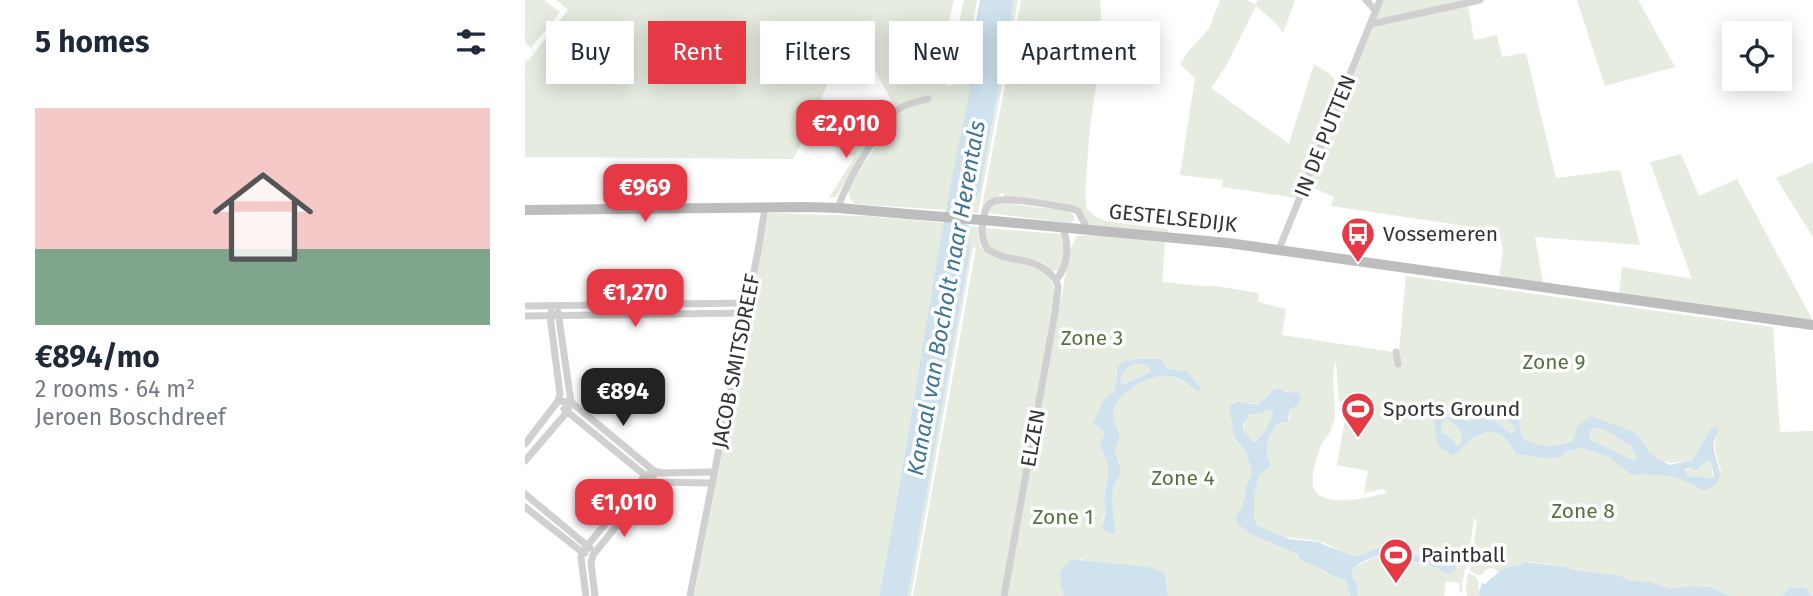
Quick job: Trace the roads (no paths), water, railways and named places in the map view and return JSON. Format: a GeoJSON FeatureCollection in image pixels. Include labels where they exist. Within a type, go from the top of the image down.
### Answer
{"type":"FeatureCollection","features":[{"type":"Feature","properties":{"kind":"main road","name":"GESTELSEDIJK"},"geometry":{"type":"LineString","coordinates":[[525,210],[838,208],[1076,228],[1279,249],[1813,325]]}},
{"type":"Feature","properties":{"kind":"street"},"geometry":{"type":"LineString","coordinates":[[1366,0],[1376,11]]}},
{"type":"Feature","properties":{"kind":"street","name":"IN DE PUTTEN"},"geometry":{"type":"LineString","coordinates":[[1279,249],[1380,0]]}},
{"type":"Feature","properties":{"kind":"street"},"geometry":{"type":"LineString","coordinates":[[1371,24],[1480,0]]}},
{"type":"Feature","properties":{"kind":"street"},"geometry":{"type":"LineString","coordinates":[[838,208],[842,194],[894,113],[899,108],[928,99]]}},
{"type":"Feature","properties":{"kind":"street"},"geometry":{"type":"LineString","coordinates":[[1056,280],[1038,264],[1000,256],[987,249],[982,237],[984,214],[991,203],[1003,199],[1075,210]]}},
{"type":"Feature","properties":{"kind":"street","name":"JACOB SMITSDREEF"},"geometry":{"type":"LineString","coordinates":[[690,596],[765,208]]}},
{"type":"Feature","properties":{"kind":"street","name":"ELZEN"},"geometry":{"type":"LineString","coordinates":[[1004,596],[1057,303],[1056,280],[1061,274],[1067,238],[1076,228],[1075,210]]}},
{"type":"Feature","properties":{"kind":"street","name":"ELZEN"},"geometry":{"type":"LineString","coordinates":[[1067,247],[1076,228],[1078,211],[1075,210]]}},
{"type":"Feature","properties":{"kind":"street"},"geometry":{"type":"LineString","coordinates":[[525,306],[747,303]]}},
{"type":"Feature","properties":{"kind":"street"},"geometry":{"type":"LineString","coordinates":[[525,444],[558,401],[560,394],[549,316],[555,305]]}},
{"type":"Feature","properties":{"kind":"street"},"geometry":{"type":"LineString","coordinates":[[525,461],[567,412],[571,402],[559,316],[555,305]]}},
{"type":"Feature","properties":{"kind":"street"},"geometry":{"type":"LineString","coordinates":[[525,316],[745,313]]}},
{"type":"Feature","properties":{"kind":"street"},"geometry":{"type":"LineString","coordinates":[[1396,352],[1398,364]]}},
{"type":"Feature","properties":{"kind":"street"},"geometry":{"type":"LineString","coordinates":[[558,401],[571,402],[654,471],[714,472]]}},
{"type":"Feature","properties":{"kind":"street"},"geometry":{"type":"LineString","coordinates":[[558,401],[567,412],[652,482],[712,483]]}},
{"type":"Feature","properties":{"kind":"street"},"geometry":{"type":"LineString","coordinates":[[586,596],[582,552],[645,476],[654,471]]}},
{"type":"Feature","properties":{"kind":"street"},"geometry":{"type":"LineString","coordinates":[[595,596],[591,564],[593,555],[652,482],[654,471]]}},
{"type":"Feature","properties":{"kind":"street"},"geometry":{"type":"LineString","coordinates":[[525,494],[588,545],[593,555]]}},
{"type":"Feature","properties":{"kind":"street"},"geometry":{"type":"LineString","coordinates":[[525,507],[582,552],[593,555]]}},
{"type":"Feature","properties":{"kind":"water","name":"Kanaal van Bocholt naar Herentals"},"geometry":{"type":"Polygon","coordinates":[[[980,0],[1014,0],[1010,21],[997,21],[999,84],[980,191],[969,219],[970,250],[908,596],[879,596],[945,216],[970,90],[969,84],[983,84],[983,21],[976,21],[980,0]]]}},
{"type":"Feature","properties":{"kind":"water"},"geometry":{"type":"Polygon","coordinates":[[[1160,359],[1168,369],[1187,371],[1202,389],[1198,392],[1175,377],[1166,376],[1137,384],[1121,397],[1113,413],[1119,437],[1114,450],[1120,469],[1112,491],[1116,534],[1111,534],[1102,528],[1108,476],[1107,463],[1100,444],[1105,433],[1093,423],[1103,400],[1113,393],[1117,368],[1122,362],[1160,359]],[[1147,365],[1130,366],[1122,374],[1122,383],[1151,372],[1147,365]]]}},
{"type":"Feature","properties":{"kind":"water"},"geometry":{"type":"Polygon","coordinates":[[[1278,388],[1299,393],[1301,398],[1297,406],[1290,409],[1288,422],[1277,424],[1268,439],[1267,455],[1271,465],[1259,475],[1254,496],[1254,519],[1257,526],[1289,539],[1318,542],[1352,556],[1378,548],[1453,561],[1457,565],[1456,569],[1448,574],[1415,562],[1393,557],[1375,557],[1353,568],[1352,576],[1357,583],[1358,596],[1350,596],[1346,580],[1301,561],[1297,554],[1250,534],[1237,523],[1236,516],[1241,510],[1252,473],[1246,452],[1234,438],[1229,406],[1236,402],[1259,404],[1278,388]],[[1267,409],[1263,413],[1249,415],[1243,425],[1244,431],[1254,442],[1266,428],[1273,410],[1267,409]]]}},
{"type":"Feature","properties":{"kind":"water"},"geometry":{"type":"Polygon","coordinates":[[[1438,401],[1444,416],[1468,421],[1508,407],[1518,415],[1522,437],[1535,444],[1547,446],[1573,441],[1577,427],[1590,416],[1635,432],[1649,452],[1670,465],[1692,460],[1711,429],[1717,426],[1719,431],[1714,450],[1720,476],[1712,486],[1702,491],[1677,479],[1659,475],[1631,475],[1610,457],[1581,448],[1549,459],[1516,454],[1502,436],[1489,432],[1476,437],[1454,456],[1441,449],[1436,441],[1433,403],[1438,401]],[[1501,415],[1496,417],[1495,421],[1510,433],[1515,433],[1515,427],[1509,421],[1501,415]],[[1447,419],[1443,420],[1441,432],[1458,446],[1462,439],[1461,432],[1447,419]],[[1593,428],[1589,432],[1591,440],[1632,460],[1637,459],[1631,446],[1605,430],[1593,428]],[[1707,461],[1696,470],[1684,470],[1688,476],[1714,476],[1711,463],[1707,461]]]}},
{"type":"Feature","properties":{"kind":"water"},"geometry":{"type":"Polygon","coordinates":[[[1071,559],[1147,567],[1165,572],[1168,596],[1064,596],[1060,572],[1071,559]]]}},
{"type":"Feature","properties":{"kind":"water"},"geometry":{"type":"Polygon","coordinates":[[[1526,562],[1619,575],[1670,589],[1711,587],[1730,596],[1480,596],[1482,583],[1485,584],[1501,570],[1526,562]]]}},
{"type":"Feature","properties":{"kind":"water"},"geometry":{"type":"Polygon","coordinates":[[[1790,587],[1806,588],[1811,596],[1782,596],[1790,587]]]}},
{"type":"Feature","properties":{"kind":"place","name":"Vossemeren"},"geometry":{"type":"Point","coordinates":[1358,264]}},
{"type":"Feature","properties":{"kind":"place","name":"Sports Ground"},"geometry":{"type":"Point","coordinates":[1358,439]}},
{"type":"Feature","properties":{"kind":"place","name":"Paintball"},"geometry":{"type":"Point","coordinates":[1396,585]}},
{"type":"Feature","properties":{"kind":"park label","name":"Zone 3"},"geometry":{"type":"Point","coordinates":[1092,338]}},
{"type":"Feature","properties":{"kind":"park label","name":"Zone 9"},"geometry":{"type":"Point","coordinates":[1554,362]}},
{"type":"Feature","properties":{"kind":"park label","name":"Zone 4"},"geometry":{"type":"Point","coordinates":[1183,478]}},
{"type":"Feature","properties":{"kind":"park label","name":"Zone 8"},"geometry":{"type":"Point","coordinates":[1583,511]}},
{"type":"Feature","properties":{"kind":"park label","name":"Zone 1"},"geometry":{"type":"Point","coordinates":[1063,517]}}]}
